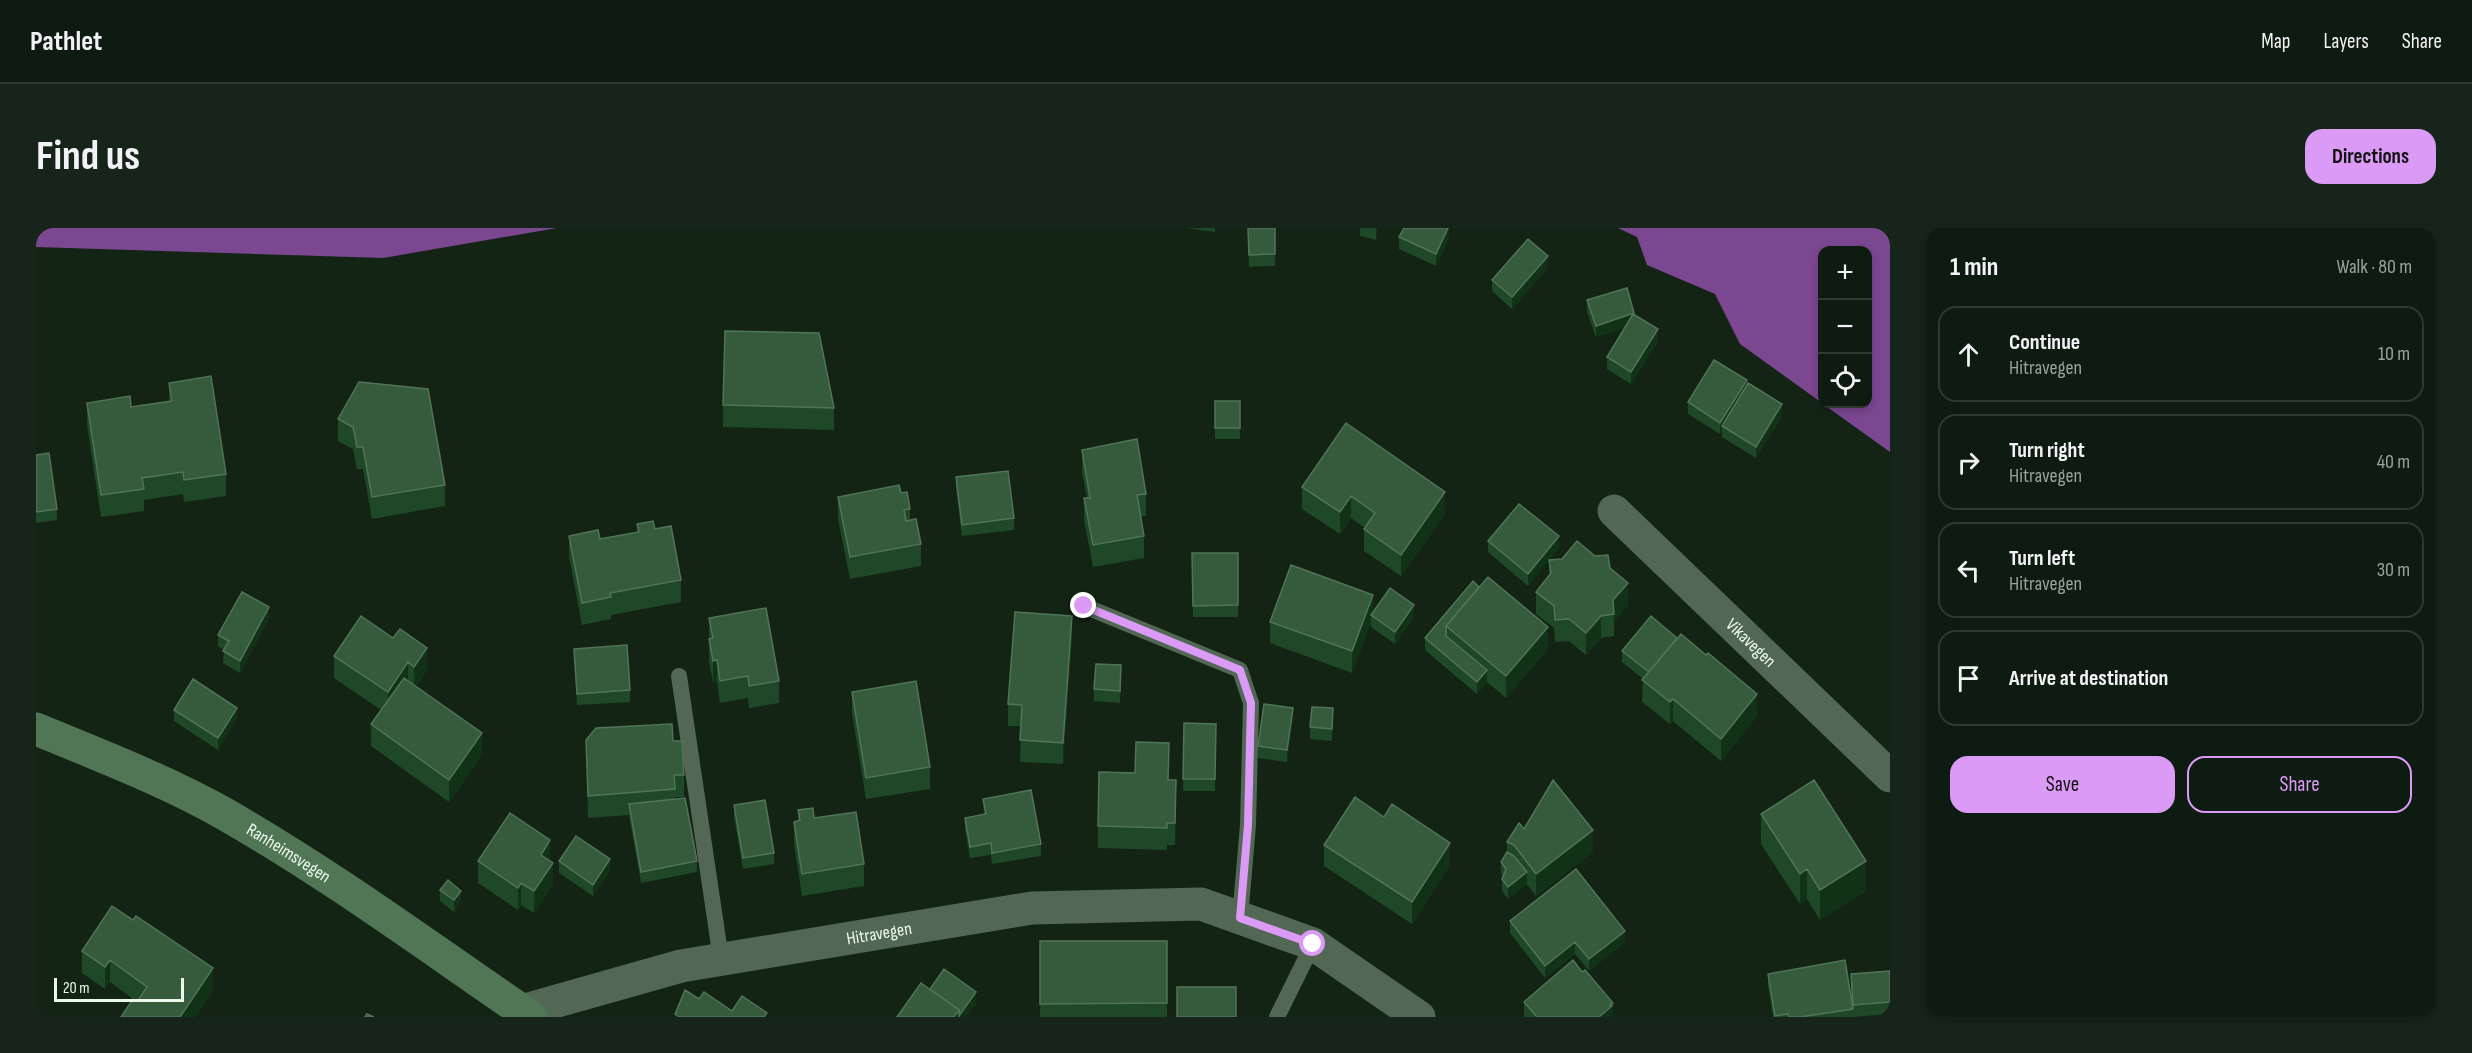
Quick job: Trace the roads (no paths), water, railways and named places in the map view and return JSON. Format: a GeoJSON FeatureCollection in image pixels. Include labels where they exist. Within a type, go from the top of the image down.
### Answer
{"type":"FeatureCollection","features":[{"type":"Feature","properties":{"kind":"street","name":"Vikavegen"},"geometry":{"type":"LineString","coordinates":[[1614,511],[1890,776]]}},
{"type":"Feature","properties":{"kind":"street","name":"Ranheimsvegen"},"geometry":{"type":"LineString","coordinates":[[36,729],[139,772],[222,813],[336,883],[524,1015]]}},
{"type":"Feature","properties":{"kind":"street","name":"Hitravegen"},"geometry":{"type":"LineString","coordinates":[[524,1015],[681,966],[1032,908],[1201,904],[1313,944],[1419,1017]]}},
{"type":"Feature","properties":{"kind":"lane"},"geometry":{"type":"LineString","coordinates":[[1084,606],[1240,670],[1251,703],[1248,825],[1240,918]]}},
{"type":"Feature","properties":{"kind":"lane"},"geometry":{"type":"LineString","coordinates":[[679,676],[721,959]]}},
{"type":"Feature","properties":{"kind":"lane"},"geometry":{"type":"LineString","coordinates":[[1277,1017],[1313,944]]}}]}
